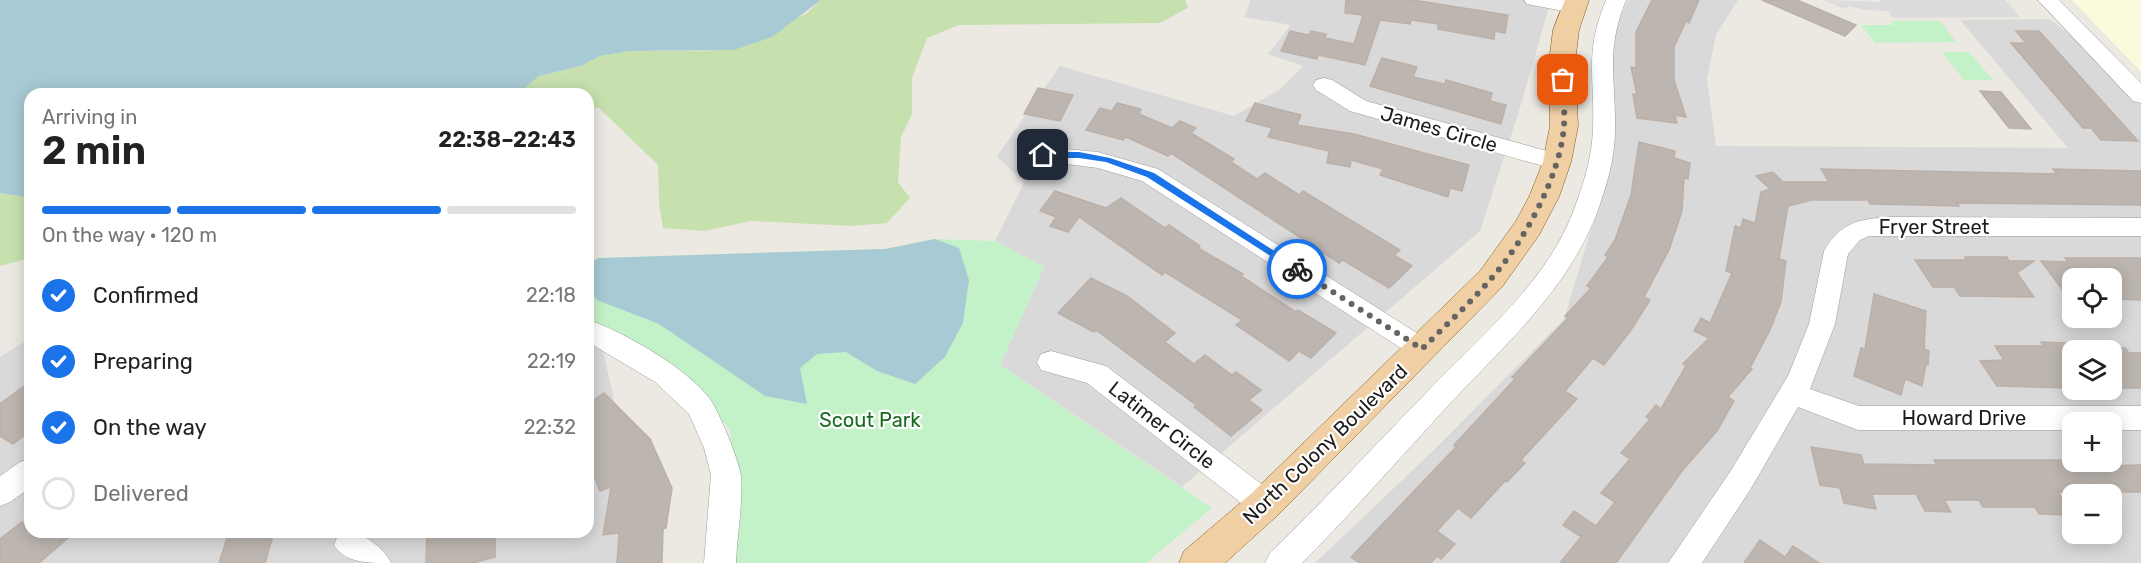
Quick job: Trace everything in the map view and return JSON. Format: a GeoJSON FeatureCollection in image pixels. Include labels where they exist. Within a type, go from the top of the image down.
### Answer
{"type":"FeatureCollection","features":[{"type":"Feature","properties":{"kind":"main road","name":"North Colony Boulevard"},"geometry":{"type":"LineString","coordinates":[[1198,563],[1265,504],[1491,279],[1528,227],[1544,197],[1557,162],[1564,126],[1562,62],[1566,30],[1576,4]]}},
{"type":"Feature","properties":{"kind":"street"},"geometry":{"type":"LineString","coordinates":[[1534,0],[1576,4]]}},
{"type":"Feature","properties":{"kind":"street"},"geometry":{"type":"LineString","coordinates":[[1281,563],[1523,309],[1568,247],[1586,211],[1598,177],[1604,129],[1599,62],[1602,37],[1616,0]]}},
{"type":"Feature","properties":{"kind":"street"},"geometry":{"type":"LineString","coordinates":[[2048,0],[2141,96]]}},
{"type":"Feature","properties":{"kind":"street","name":"James Circle"},"geometry":{"type":"LineString","coordinates":[[1324,86],[1358,106],[1557,162]]}},
{"type":"Feature","properties":{"kind":"street"},"geometry":{"type":"LineString","coordinates":[[1043,155],[1079,155],[1107,160],[1150,175],[1422,349]]}},
{"type":"Feature","properties":{"kind":"street","name":"Fryer Street"},"geometry":{"type":"LineString","coordinates":[[1684,563],[1774,426],[1791,393],[1800,382],[1822,324],[1836,250],[1851,234],[1865,227],[1889,226],[2141,227]]}},
{"type":"Feature","properties":{"kind":"street"},"geometry":{"type":"LineString","coordinates":[[594,333],[665,374],[700,407],[718,448],[726,475],[720,563]]}},
{"type":"Feature","properties":{"kind":"street","name":"Latimer Circle"},"geometry":{"type":"LineString","coordinates":[[1051,362],[1096,375],[1265,504]]}},
{"type":"Feature","properties":{"kind":"street","name":"Howard Drive"},"geometry":{"type":"LineString","coordinates":[[1791,393],[1858,418],[2141,418]]}},
{"type":"Feature","properties":{"kind":"street"},"geometry":{"type":"LineString","coordinates":[[0,493],[24,475]]}},
{"type":"Feature","properties":{"kind":"street"},"geometry":{"type":"LineString","coordinates":[[349,545],[375,563]]}},
{"type":"Feature","properties":{"kind":"shaded area"},"geometry":{"type":"Polygon","coordinates":[[[1251,0],[1551,0],[1519,111],[1480,231],[1182,487],[1000,365],[1044,267],[995,241],[1024,183],[997,156],[1060,66],[1234,116],[1279,90],[1303,66],[1268,54],[1291,25],[1244,17],[1251,0]]]}},
{"type":"Feature","properties":{"kind":"shaded area"},"geometry":{"type":"Polygon","coordinates":[[[1628,0],[1738,0],[1716,35],[1707,79],[1716,146],[2068,148],[1960,20],[2049,19],[2141,85],[2141,563],[1315,563],[1435,449],[1564,319],[1610,167],[1613,33],[1628,0]]]}},
{"type":"Feature","properties":{"kind":"shaded area"},"geometry":{"type":"Polygon","coordinates":[[[1823,0],[1881,2],[1881,0],[2005,0],[2020,17],[1893,18],[1888,11],[1864,10],[1849,6],[1845,9],[1823,0]]]}},
{"type":"Feature","properties":{"kind":"shaded area"},"geometry":{"type":"Polygon","coordinates":[[[2072,0],[2141,0],[2141,72],[2072,0]]]}},
{"type":"Feature","properties":{"kind":"shaded area"},"geometry":{"type":"Polygon","coordinates":[[[594,311],[651,563],[0,563],[0,357],[24,342],[24,538],[594,538],[594,311]]]}},
{"type":"Feature","properties":{"kind":"green space"},"geometry":{"type":"Polygon","coordinates":[[[821,0],[1185,0],[1188,8],[1160,23],[959,25],[927,38],[912,78],[912,114],[901,137],[898,182],[910,198],[887,223],[853,226],[751,221],[704,231],[663,228],[659,204],[658,165],[599,108],[594,109],[594,88],[525,88],[539,76],[581,66],[600,56],[629,51],[708,51],[806,14],[821,0]]]}},
{"type":"Feature","properties":{"kind":"green space"},"geometry":{"type":"Polygon","coordinates":[[[1891,21],[1940,21],[1956,42],[1875,43],[1861,25],[1893,25],[1891,21]]]}},
{"type":"Feature","properties":{"kind":"green space"},"geometry":{"type":"Polygon","coordinates":[[[1942,52],[1969,52],[1993,80],[1964,80],[1942,52]]]}},
{"type":"Feature","properties":{"kind":"green space"},"geometry":{"type":"Polygon","coordinates":[[[0,193],[24,197],[24,260],[0,266],[0,193]]]}},
{"type":"Feature","properties":{"kind":"green space","name":"Scout Park"},"geometry":{"type":"Polygon","coordinates":[[[935,239],[995,241],[1044,267],[1000,365],[1212,508],[1146,563],[726,563],[736,508],[730,430],[692,385],[594,325],[594,261],[599,258],[885,249],[935,239]]]}},
{"type":"Feature","properties":{"kind":"water"},"geometry":{"type":"Polygon","coordinates":[[[0,0],[821,0],[772,37],[734,50],[629,51],[600,56],[581,66],[539,76],[525,88],[24,88],[24,197],[0,193],[0,0]]]}},
{"type":"Feature","properties":{"kind":"water"},"geometry":{"type":"Polygon","coordinates":[[[935,239],[959,248],[969,280],[963,323],[945,357],[915,384],[877,371],[846,352],[817,354],[800,368],[807,404],[765,396],[659,324],[597,300],[594,296],[594,261],[599,258],[885,249],[935,239]]]}},
{"type":"Feature","properties":{"kind":"building"},"geometry":{"type":"Polygon","coordinates":[[[1346,0],[1413,0],[1508,15],[1505,33],[1495,31],[1494,39],[1438,29],[1438,24],[1411,20],[1410,24],[1380,20],[1365,65],[1318,55],[1317,59],[1281,51],[1290,31],[1309,35],[1311,31],[1326,34],[1325,38],[1354,44],[1363,15],[1345,13],[1346,0]]]}},
{"type":"Feature","properties":{"kind":"building"},"geometry":{"type":"Polygon","coordinates":[[[1652,0],[1699,0],[1689,23],[1686,21],[1674,47],[1674,80],[1686,117],[1675,115],[1677,123],[1637,118],[1633,94],[1637,95],[1631,67],[1636,68],[1636,32],[1652,0]]]}},
{"type":"Feature","properties":{"kind":"building"},"geometry":{"type":"Polygon","coordinates":[[[1762,0],[1797,0],[1856,25],[1845,36],[1762,0]]]}},
{"type":"Feature","properties":{"kind":"building"},"geometry":{"type":"Polygon","coordinates":[[[2016,31],[2039,31],[2138,141],[2101,140],[2091,128],[2083,128],[2011,43],[2026,43],[2016,31]]]}},
{"type":"Feature","properties":{"kind":"building"},"geometry":{"type":"Polygon","coordinates":[[[1382,58],[1417,67],[1413,77],[1445,84],[1446,80],[1492,93],[1490,101],[1506,105],[1501,124],[1370,86],[1382,58]]]}},
{"type":"Feature","properties":{"kind":"building"},"geometry":{"type":"Polygon","coordinates":[[[1038,88],[1073,95],[1060,121],[1024,114],[1038,88]]]}},
{"type":"Feature","properties":{"kind":"building"},"geometry":{"type":"Polygon","coordinates":[[[1980,91],[2001,92],[2031,129],[2009,128],[1980,91]]]}},
{"type":"Feature","properties":{"kind":"building"},"geometry":{"type":"Polygon","coordinates":[[[1117,103],[1141,109],[1139,114],[1172,128],[1180,121],[1196,128],[1191,133],[1234,159],[1231,162],[1257,179],[1265,173],[1299,195],[1303,191],[1400,250],[1394,255],[1412,266],[1389,288],[1343,260],[1339,263],[1171,153],[1168,156],[1126,137],[1123,140],[1086,130],[1100,108],[1112,111],[1117,103]]]}},
{"type":"Feature","properties":{"kind":"building"},"geometry":{"type":"Polygon","coordinates":[[[1255,103],[1301,115],[1297,125],[1354,134],[1469,165],[1462,191],[1450,188],[1448,197],[1380,175],[1383,169],[1351,160],[1350,167],[1327,163],[1329,151],[1268,137],[1272,128],[1246,121],[1255,103]]]}},
{"type":"Feature","properties":{"kind":"building"},"geometry":{"type":"Polygon","coordinates":[[[1639,142],[1675,151],[1674,158],[1690,163],[1688,179],[1684,178],[1682,211],[1669,250],[1644,297],[1650,300],[1631,330],[1604,365],[1593,358],[1565,391],[1577,399],[1521,460],[1525,463],[1507,482],[1505,481],[1471,518],[1458,508],[1437,531],[1455,544],[1441,559],[1437,556],[1431,563],[1360,563],[1351,557],[1456,447],[1454,445],[1515,379],[1512,377],[1568,318],[1565,316],[1591,288],[1587,286],[1608,257],[1605,255],[1615,240],[1631,195],[1639,142]]]}},
{"type":"Feature","properties":{"kind":"building"},"geometry":{"type":"Polygon","coordinates":[[[1821,169],[2057,174],[2053,169],[2141,171],[2141,205],[1957,203],[1959,206],[1870,204],[1868,200],[1812,200],[1788,206],[1779,259],[1786,261],[1781,302],[1770,330],[1750,368],[1752,369],[1728,397],[1734,401],[1717,431],[1682,471],[1616,563],[1560,563],[1581,537],[1563,525],[1574,511],[1596,526],[1615,502],[1601,493],[1630,459],[1621,453],[1650,419],[1646,417],[1656,405],[1661,409],[1686,366],[1683,364],[1709,338],[1694,331],[1701,318],[1710,323],[1732,273],[1726,271],[1735,226],[1741,228],[1743,219],[1755,223],[1761,192],[1770,189],[1756,176],[1773,172],[1783,182],[1829,182],[1821,169]]]}},
{"type":"Feature","properties":{"kind":"building"},"geometry":{"type":"Polygon","coordinates":[[[1055,191],[1106,208],[1121,198],[1165,228],[1169,225],[1200,246],[1198,248],[1243,274],[1241,276],[1296,312],[1298,310],[1336,333],[1311,358],[1299,351],[1289,361],[1236,325],[1242,320],[1165,272],[1162,275],[1079,217],[1068,232],[1050,226],[1056,217],[1040,211],[1055,191]]]}},
{"type":"Feature","properties":{"kind":"building"},"geometry":{"type":"Polygon","coordinates":[[[1965,257],[2007,257],[2009,261],[2034,261],[2017,273],[2034,297],[1960,296],[1954,287],[1933,287],[1915,260],[1967,260],[1965,257]]]}},
{"type":"Feature","properties":{"kind":"building"},"geometry":{"type":"Polygon","coordinates":[[[2065,258],[2141,258],[2141,300],[2122,299],[2122,268],[2062,268],[2062,289],[2041,261],[2068,262],[2065,258]]]}},
{"type":"Feature","properties":{"kind":"building"},"geometry":{"type":"Polygon","coordinates":[[[1091,278],[1127,296],[1175,333],[1165,342],[1194,364],[1205,355],[1232,375],[1236,372],[1261,390],[1249,400],[1262,410],[1231,436],[1194,407],[1196,405],[1096,330],[1094,332],[1058,313],[1091,278]]]}},
{"type":"Feature","properties":{"kind":"building"},"geometry":{"type":"Polygon","coordinates":[[[1874,294],[1926,311],[1924,349],[1929,351],[1922,386],[1905,379],[1901,395],[1854,376],[1861,348],[1865,349],[1874,294]]]}},
{"type":"Feature","properties":{"kind":"building"},"geometry":{"type":"Polygon","coordinates":[[[2041,342],[2062,343],[2062,388],[1997,386],[1980,361],[2004,360],[1995,346],[2043,346],[2041,342]]]}},
{"type":"Feature","properties":{"kind":"building"},"geometry":{"type":"Polygon","coordinates":[[[2122,348],[2129,353],[2141,353],[2141,388],[2122,388],[2122,348]]]}},
{"type":"Feature","properties":{"kind":"building"},"geometry":{"type":"Polygon","coordinates":[[[24,386],[24,436],[13,444],[0,436],[0,404],[24,386]]]}},
{"type":"Feature","properties":{"kind":"building"},"geometry":{"type":"Polygon","coordinates":[[[604,393],[650,439],[672,488],[666,528],[663,529],[662,563],[617,563],[619,533],[603,535],[611,487],[600,491],[594,475],[594,400],[604,393]]]}},
{"type":"Feature","properties":{"kind":"building"},"geometry":{"type":"Polygon","coordinates":[[[1811,447],[1861,455],[1864,464],[1937,465],[1934,460],[2062,460],[2062,472],[2122,472],[2122,465],[2141,465],[2141,492],[2122,492],[2122,484],[2062,484],[2062,492],[2058,492],[2062,499],[2062,515],[2039,514],[2035,507],[1983,507],[1979,500],[1944,500],[1951,512],[1925,511],[1916,494],[1872,494],[1876,509],[1844,503],[1840,488],[1820,485],[1811,447]]]}},
{"type":"Feature","properties":{"kind":"building"},"geometry":{"type":"Polygon","coordinates":[[[22,522],[24,538],[68,538],[39,563],[0,563],[0,539],[22,522]]]}},
{"type":"Feature","properties":{"kind":"building"},"geometry":{"type":"Polygon","coordinates":[[[227,538],[272,538],[265,563],[219,563],[227,538]]]}},
{"type":"Feature","properties":{"kind":"building"},"geometry":{"type":"Polygon","coordinates":[[[427,538],[495,538],[495,557],[473,563],[426,563],[427,538]]]}},
{"type":"Feature","properties":{"kind":"building"},"geometry":{"type":"Polygon","coordinates":[[[1760,540],[1785,557],[1793,546],[1819,563],[1744,563],[1760,540]]]}},
{"type":"Feature","properties":{"kind":"way so far"},"geometry":{"type":"LineString","coordinates":[[1297,269],[1422,349],[1491,279],[1528,227],[1544,197],[1557,162],[1564,126],[1563,80]]}},
{"type":"Feature","properties":{"kind":"route"},"geometry":{"type":"LineString","coordinates":[[1043,155],[1079,155],[1107,160],[1150,175],[1297,269]]}}]}
